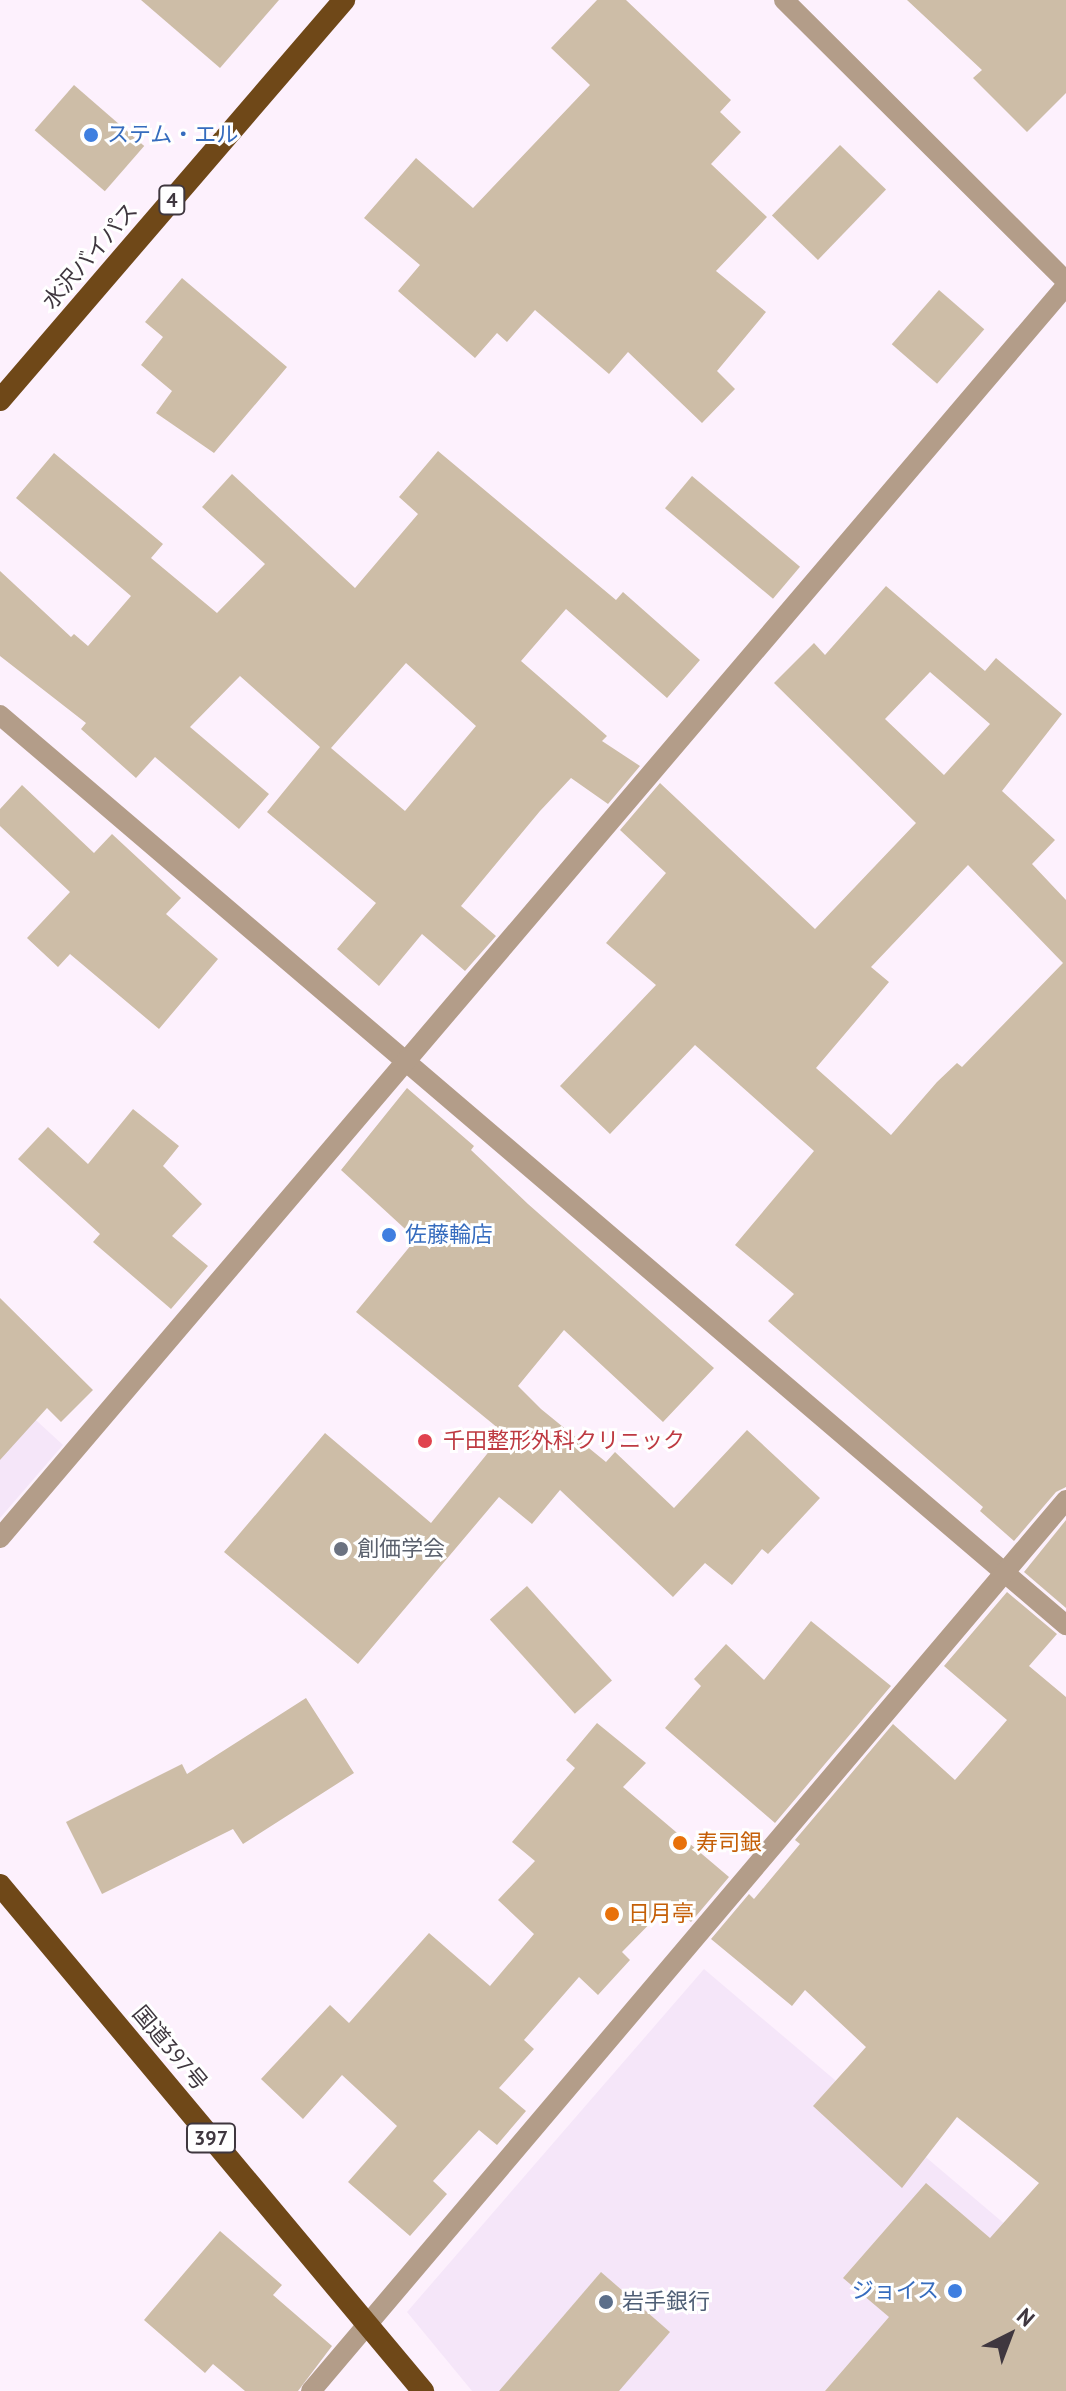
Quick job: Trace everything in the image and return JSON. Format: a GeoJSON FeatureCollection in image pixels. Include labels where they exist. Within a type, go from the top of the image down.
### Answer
{"type":"FeatureCollection","features":[{"type":"Feature","properties":{"kind":"highway","name":"水沢バイパス"},"geometry":{"type":"LineString","coordinates":[[0,400],[344,0]]}},
{"type":"Feature","properties":{"kind":"highway","name":"国道397号"},"geometry":{"type":"LineString","coordinates":[[0,1885],[423,2391]]}},
{"type":"Feature","properties":{"kind":"street"},"geometry":{"type":"LineString","coordinates":[[0,1538],[1066,284],[784,0]]}},
{"type":"Feature","properties":{"kind":"street"},"geometry":{"type":"LineString","coordinates":[[0,715],[1066,1625]]}},
{"type":"Feature","properties":{"kind":"street"},"geometry":{"type":"LineString","coordinates":[[311,2391],[1066,1500]]}},
{"type":"Feature","properties":{"kind":"shaded area"},"geometry":{"type":"Polygon","coordinates":[[[0,1387],[63,1445],[0,1518],[0,1387]]]}},
{"type":"Feature","properties":{"kind":"shaded area"},"geometry":{"type":"Polygon","coordinates":[[[704,1969],[1066,2276],[1066,2391],[472,2391],[407,2312],[704,1969]]]}},
{"type":"Feature","properties":{"kind":"building"},"geometry":{"type":"Polygon","coordinates":[[[141,0],[279,0],[220,68],[141,0]]]}},
{"type":"Feature","properties":{"kind":"building"},"geometry":{"type":"Polygon","coordinates":[[[597,0],[626,0],[731,100],[720,112],[741,132],[711,164],[767,217],[716,271],[766,312],[717,371],[735,389],[702,423],[628,352],[609,374],[535,310],[507,342],[497,333],[475,358],[398,291],[420,265],[364,218],[416,158],[473,208],[590,85],[551,48],[597,0]]]}},
{"type":"Feature","properties":{"kind":"building"},"geometry":{"type":"Polygon","coordinates":[[[907,0],[1066,0],[1066,93],[1027,132],[973,78],[982,70],[907,0]]]}},
{"type":"Feature","properties":{"kind":"building"},"geometry":{"type":"Polygon","coordinates":[[[74,85],[144,146],[105,191],[35,130],[74,85]]]}},
{"type":"Feature","properties":{"kind":"building"},"geometry":{"type":"Polygon","coordinates":[[[840,145],[886,189],[818,260],[772,215],[840,145]]]}},
{"type":"Feature","properties":{"kind":"building"},"geometry":{"type":"Polygon","coordinates":[[[182,278],[287,367],[214,453],[156,413],[172,391],[141,365],[163,337],[145,322],[182,278]]]}},
{"type":"Feature","properties":{"kind":"building"},"geometry":{"type":"Polygon","coordinates":[[[939,290],[984,329],[937,384],[892,344],[939,290]]]}},
{"type":"Feature","properties":{"kind":"building"},"geometry":{"type":"Polygon","coordinates":[[[438,451],[616,600],[623,592],[700,660],[667,698],[566,609],[521,661],[607,736],[602,741],[640,766],[608,804],[571,778],[540,811],[461,906],[496,936],[465,971],[422,934],[379,986],[337,949],[376,903],[267,812],[320,747],[240,676],[190,727],[269,794],[239,829],[155,757],[136,778],[81,729],[86,723],[0,656],[0,571],[71,637],[74,634],[88,646],[131,596],[16,498],[54,453],[163,544],[151,558],[217,613],[265,564],[202,507],[232,474],[355,588],[418,514],[399,497],[438,451]],[[406,663],[331,748],[405,811],[476,726],[406,663]]]}},
{"type":"Feature","properties":{"kind":"building"},"geometry":{"type":"Polygon","coordinates":[[[692,476],[800,567],[773,599],[665,508],[692,476]]]}},
{"type":"Feature","properties":{"kind":"building"},"geometry":{"type":"Polygon","coordinates":[[[886,586],[985,671],[996,658],[1062,714],[1002,791],[1055,840],[1032,864],[1066,900],[1066,1487],[1056,1492],[1014,1541],[980,1511],[983,1507],[768,1321],[794,1294],[735,1245],[814,1151],[695,1045],[610,1134],[560,1086],[656,985],[606,943],[666,873],[620,830],[660,783],[815,929],[916,823],[774,683],[814,643],[825,655],[886,586]],[[930,672],[885,719],[944,775],[990,724],[930,672]],[[968,865],[871,967],[889,982],[816,1068],[891,1135],[937,1082],[957,1063],[962,1067],[1063,963],[968,865]]]}},
{"type":"Feature","properties":{"kind":"building"},"geometry":{"type":"Polygon","coordinates":[[[22,785],[94,853],[112,834],[181,898],[166,914],[218,959],[159,1029],[70,954],[58,967],[27,938],[70,892],[0,826],[0,809],[22,785]]]}},
{"type":"Feature","properties":{"kind":"building"},"geometry":{"type":"Polygon","coordinates":[[[407,1088],[474,1146],[471,1150],[528,1204],[714,1368],[663,1422],[564,1330],[518,1386],[541,1409],[606,1462],[615,1452],[674,1508],[747,1430],[820,1498],[768,1554],[762,1549],[732,1585],[705,1563],[673,1597],[560,1490],[532,1524],[499,1497],[358,1664],[224,1552],[325,1433],[431,1523],[504,1433],[356,1312],[416,1239],[341,1170],[407,1088]]]}},
{"type":"Feature","properties":{"kind":"building"},"geometry":{"type":"Polygon","coordinates":[[[133,1109],[179,1146],[163,1166],[202,1204],[172,1236],[208,1266],[171,1309],[93,1242],[100,1234],[18,1159],[48,1127],[88,1164],[133,1109]]]}},
{"type":"Feature","properties":{"kind":"building"},"geometry":{"type":"Polygon","coordinates":[[[0,1298],[93,1390],[61,1422],[47,1408],[0,1460],[0,1298]]]}},
{"type":"Feature","properties":{"kind":"building"},"geometry":{"type":"Polygon","coordinates":[[[1066,1520],[1066,1608],[1024,1572],[1066,1520]]]}},
{"type":"Feature","properties":{"kind":"building"},"geometry":{"type":"Polygon","coordinates":[[[527,1586],[612,1680],[575,1714],[490,1619],[527,1586]]]}},
{"type":"Feature","properties":{"kind":"building"},"geometry":{"type":"Polygon","coordinates":[[[1007,1592],[1057,1634],[1029,1666],[1066,1697],[1066,2391],[825,2391],[889,2317],[843,2278],[926,2183],[990,2238],[1039,2183],[957,2117],[902,2188],[813,2106],[866,2047],[805,1990],[792,2006],[711,1939],[749,1894],[754,1899],[800,1844],[795,1840],[893,1724],[955,1780],[1007,1720],[944,1666],[1007,1592]]]}},
{"type":"Feature","properties":{"kind":"building"},"geometry":{"type":"Polygon","coordinates":[[[811,1621],[891,1686],[775,1823],[665,1728],[701,1686],[694,1679],[726,1644],[764,1680],[811,1621]]]}},
{"type":"Feature","properties":{"kind":"building"},"geometry":{"type":"Polygon","coordinates":[[[306,1698],[354,1773],[243,1844],[233,1829],[102,1894],[66,1822],[182,1764],[187,1774],[306,1698]]]}},
{"type":"Feature","properties":{"kind":"building"},"geometry":{"type":"Polygon","coordinates":[[[597,1723],[646,1763],[623,1787],[729,1877],[691,1922],[669,1904],[622,1952],[630,1960],[598,1995],[579,1977],[524,2040],[534,2049],[499,2088],[526,2111],[497,2145],[479,2130],[433,2181],[447,2194],[410,2236],[348,2182],[397,2126],[342,2075],[303,2119],[261,2079],[330,2005],[349,2023],[429,1933],[490,1986],[534,1934],[498,1900],[535,1861],[512,1842],[575,1768],[566,1760],[597,1723]]]}},
{"type":"Feature","properties":{"kind":"building"},"geometry":{"type":"Polygon","coordinates":[[[220,2231],[282,2285],[273,2295],[332,2346],[298,2391],[245,2391],[213,2364],[205,2373],[144,2320],[220,2231]]]}},
{"type":"Feature","properties":{"kind":"building","name":"岩手銀行"},"geometry":{"type":"Polygon","coordinates":[[[601,2272],[670,2332],[619,2391],[499,2391],[601,2272]]]}},
{"type":"Feature","properties":{"kind":"place","name":"ステム・エル"},"geometry":{"type":"Point","coordinates":[91,135]}},
{"type":"Feature","properties":{"kind":"place","name":"佐藤輪店"},"geometry":{"type":"Point","coordinates":[389,1235]}},
{"type":"Feature","properties":{"kind":"place","name":"千田整形外科クリニック"},"geometry":{"type":"Point","coordinates":[425,1441]}},
{"type":"Feature","properties":{"kind":"place","name":"創価学会"},"geometry":{"type":"Point","coordinates":[341,1549]}},
{"type":"Feature","properties":{"kind":"place","name":"寿司銀"},"geometry":{"type":"Point","coordinates":[680,1843]}},
{"type":"Feature","properties":{"kind":"place","name":"日月亭"},"geometry":{"type":"Point","coordinates":[612,1914]}},
{"type":"Feature","properties":{"kind":"place","name":"ジョイス"},"geometry":{"type":"Point","coordinates":[955,2291]}},
{"type":"Feature","properties":{"kind":"place","name":"岩手銀行"},"geometry":{"type":"Point","coordinates":[606,2302]}}]}
